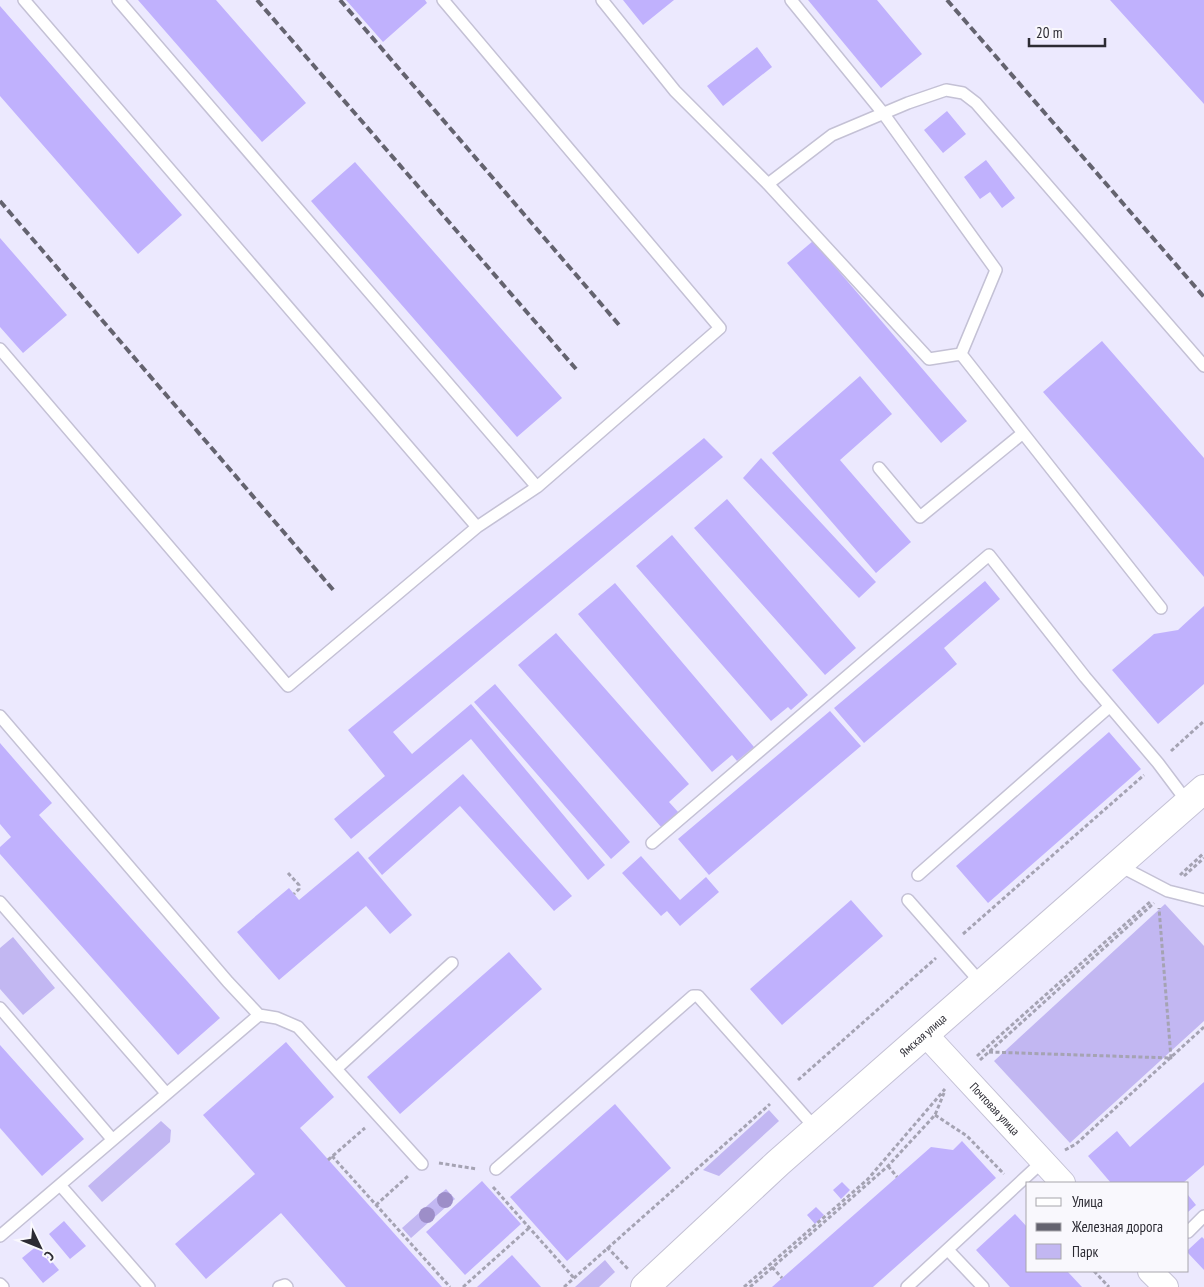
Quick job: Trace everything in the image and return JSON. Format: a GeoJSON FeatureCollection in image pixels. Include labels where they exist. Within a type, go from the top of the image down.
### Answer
{"type":"FeatureCollection","features":[{"type":"Feature","properties":{"kind":"main road","name":"Ямская улица"},"geometry":{"type":"LineString","coordinates":[[646,1287],[778,1164],[1196,796]]}},
{"type":"Feature","properties":{"kind":"street","name":"Почтовая улица"},"geometry":{"type":"LineString","coordinates":[[926,1034],[1062,1182]]}},
{"type":"Feature","properties":{"kind":"street"},"geometry":{"type":"LineString","coordinates":[[1151,1272],[1166,1287]]}},
{"type":"Feature","properties":{"kind":"lane"},"geometry":{"type":"LineString","coordinates":[[24,0],[477,527]]}},
{"type":"Feature","properties":{"kind":"lane"},"geometry":{"type":"LineString","coordinates":[[118,0],[537,487]]}},
{"type":"Feature","properties":{"kind":"lane"},"geometry":{"type":"LineString","coordinates":[[0,349],[288,686],[477,527],[537,487],[720,328],[443,0]]}},
{"type":"Feature","properties":{"kind":"lane"},"geometry":{"type":"LineString","coordinates":[[602,0],[675,91],[768,184],[929,359],[960,354]]}},
{"type":"Feature","properties":{"kind":"lane"},"geometry":{"type":"LineString","coordinates":[[791,0],[883,113],[996,270],[960,354]]}},
{"type":"Feature","properties":{"kind":"lane"},"geometry":{"type":"LineString","coordinates":[[768,184],[832,135],[883,113],[946,90],[962,93],[976,103],[1204,366]]}},
{"type":"Feature","properties":{"kind":"lane"},"geometry":{"type":"LineString","coordinates":[[960,354],[1161,608]]}},
{"type":"Feature","properties":{"kind":"lane"},"geometry":{"type":"LineString","coordinates":[[879,468],[920,517],[1022,433]]}},
{"type":"Feature","properties":{"kind":"lane"},"geometry":{"type":"LineString","coordinates":[[652,843],[989,555],[1109,706],[1158,763],[1196,796]]}},
{"type":"Feature","properties":{"kind":"lane"},"geometry":{"type":"LineString","coordinates":[[918,875],[1109,706]]}},
{"type":"Feature","properties":{"kind":"lane"},"geometry":{"type":"LineString","coordinates":[[0,716],[228,982],[259,1015],[277,1018],[298,1027],[422,1164]]}},
{"type":"Feature","properties":{"kind":"lane"},"geometry":{"type":"LineString","coordinates":[[1118,865],[1168,891],[1204,900]]}},
{"type":"Feature","properties":{"kind":"lane"},"geometry":{"type":"LineString","coordinates":[[908,900],[983,985]]}},
{"type":"Feature","properties":{"kind":"lane"},"geometry":{"type":"LineString","coordinates":[[0,902],[166,1093]]}},
{"type":"Feature","properties":{"kind":"lane"},"geometry":{"type":"LineString","coordinates":[[336,1069],[452,964]]}},
{"type":"Feature","properties":{"kind":"lane"},"geometry":{"type":"LineString","coordinates":[[496,1169],[693,996],[698,996],[817,1130]]}},
{"type":"Feature","properties":{"kind":"lane"},"geometry":{"type":"LineString","coordinates":[[0,1008],[112,1139]]}},
{"type":"Feature","properties":{"kind":"lane"},"geometry":{"type":"LineString","coordinates":[[0,1236],[259,1015]]}},
{"type":"Feature","properties":{"kind":"lane"},"geometry":{"type":"LineString","coordinates":[[907,1287],[1042,1162]]}},
{"type":"Feature","properties":{"kind":"lane"},"geometry":{"type":"LineString","coordinates":[[60,1185],[149,1287]]}},
{"type":"Feature","properties":{"kind":"lane"},"geometry":{"type":"LineString","coordinates":[[1189,1231],[1204,1216]]}},
{"type":"Feature","properties":{"kind":"lane"},"geometry":{"type":"LineString","coordinates":[[948,1250],[983,1287]]}},
{"type":"Feature","properties":{"kind":"lane"},"geometry":{"type":"LineString","coordinates":[[0,1284],[3,1287]]}},
{"type":"Feature","properties":{"kind":"lane"},"geometry":{"type":"LineString","coordinates":[[279,1287],[285,1285],[286,1287]]}},
{"type":"Feature","properties":{"kind":"path"},"geometry":{"type":"LineString","coordinates":[[564,1287],[1204,721]]}},
{"type":"Feature","properties":{"kind":"path"},"geometry":{"type":"LineString","coordinates":[[1168,891],[1204,858]]}},
{"type":"Feature","properties":{"kind":"path"},"geometry":{"type":"LineString","coordinates":[[288,873],[299,885],[299,889],[294,894]]}},
{"type":"Feature","properties":{"kind":"path"},"geometry":{"type":"LineString","coordinates":[[750,1287],[888,1166],[935,1115],[944,1094],[1158,900],[1171,1058]]}},
{"type":"Feature","properties":{"kind":"path"},"geometry":{"type":"LineString","coordinates":[[1042,1162],[1076,1144],[1204,1027]]}},
{"type":"Feature","properties":{"kind":"path"},"geometry":{"type":"LineString","coordinates":[[989,1052],[1171,1058]]}},
{"type":"Feature","properties":{"kind":"path"},"geometry":{"type":"LineString","coordinates":[[935,1115],[967,1136],[1015,1186]]}},
{"type":"Feature","properties":{"kind":"path"},"geometry":{"type":"LineString","coordinates":[[328,1160],[379,1116]]}},
{"type":"Feature","properties":{"kind":"path"},"geometry":{"type":"LineString","coordinates":[[332,1156],[450,1287]]}},
{"type":"Feature","properties":{"kind":"path"},"geometry":{"type":"LineString","coordinates":[[376,1205],[422,1164]]}},
{"type":"Feature","properties":{"kind":"path"},"geometry":{"type":"LineString","coordinates":[[461,1166],[477,1168],[483,1176]]}},
{"type":"Feature","properties":{"kind":"path"},"geometry":{"type":"LineString","coordinates":[[888,1166],[897,1177]]}},
{"type":"Feature","properties":{"kind":"path"},"geometry":{"type":"LineString","coordinates":[[490,1183],[574,1278]]}},
{"type":"Feature","properties":{"kind":"path"},"geometry":{"type":"LineString","coordinates":[[463,1287],[529,1228]]}},
{"type":"Feature","properties":{"kind":"path"},"geometry":{"type":"LineString","coordinates":[[607,1247],[622,1263]]}},
{"type":"Feature","properties":{"kind":"path"},"geometry":{"type":"LineString","coordinates":[[772,1267],[782,1278]]}},
{"type":"Feature","properties":{"kind":"path"},"geometry":{"type":"LineString","coordinates":[[1095,1272],[1109,1287]]}},
{"type":"Feature","properties":{"kind":"green space"},"geometry":{"type":"Polygon","coordinates":[[[1165,904],[1204,946],[1204,1021],[1070,1143],[994,1061],[1165,904]]]}},
{"type":"Feature","properties":{"kind":"green space"},"geometry":{"type":"Polygon","coordinates":[[[13,937],[55,988],[23,1015],[0,989],[0,948],[13,937]]]}},
{"type":"Feature","properties":{"kind":"green space"},"geometry":{"type":"Polygon","coordinates":[[[769,1110],[779,1121],[719,1176],[703,1170],[769,1110]]]}},
{"type":"Feature","properties":{"kind":"green space"},"geometry":{"type":"Polygon","coordinates":[[[161,1121],[171,1130],[170,1142],[102,1202],[88,1186],[161,1121]]]}},
{"type":"Feature","properties":{"kind":"green space"},"geometry":{"type":"Polygon","coordinates":[[[446,1189],[455,1199],[411,1238],[402,1228],[446,1189]]]}},
{"type":"Feature","properties":{"kind":"green space"},"geometry":{"type":"Polygon","coordinates":[[[605,1260],[615,1272],[599,1287],[575,1287],[605,1260]]]}},
{"type":"Feature","properties":{"kind":"building"},"geometry":{"type":"Polygon","coordinates":[[[138,0],[216,0],[306,103],[262,142],[138,0]]]}},
{"type":"Feature","properties":{"kind":"building"},"geometry":{"type":"Polygon","coordinates":[[[346,0],[425,0],[427,3],[383,42],[346,0]]]}},
{"type":"Feature","properties":{"kind":"building"},"geometry":{"type":"Polygon","coordinates":[[[623,0],[674,0],[643,25],[623,0]]]}},
{"type":"Feature","properties":{"kind":"building"},"geometry":{"type":"Polygon","coordinates":[[[808,0],[877,0],[922,54],[881,88],[808,0]]]}},
{"type":"Feature","properties":{"kind":"building"},"geometry":{"type":"Polygon","coordinates":[[[1110,0],[1204,0],[1204,104],[1110,0]]]}},
{"type":"Feature","properties":{"kind":"building"},"geometry":{"type":"Polygon","coordinates":[[[0,6],[182,215],[138,254],[0,96],[0,6]]]}},
{"type":"Feature","properties":{"kind":"building"},"geometry":{"type":"Polygon","coordinates":[[[757,47],[772,67],[723,106],[707,86],[757,47]]]}},
{"type":"Feature","properties":{"kind":"building"},"geometry":{"type":"Polygon","coordinates":[[[947,111],[966,134],[943,153],[924,130],[947,111]]]}},
{"type":"Feature","properties":{"kind":"building"},"geometry":{"type":"Polygon","coordinates":[[[986,160],[1015,198],[1002,208],[990,192],[980,199],[964,177],[986,160]]]}},
{"type":"Feature","properties":{"kind":"building"},"geometry":{"type":"Polygon","coordinates":[[[355,162],[562,398],[517,437],[311,201],[355,162]]]}},
{"type":"Feature","properties":{"kind":"building"},"geometry":{"type":"Polygon","coordinates":[[[0,238],[67,315],[23,353],[0,327],[0,238]]]}},
{"type":"Feature","properties":{"kind":"building"},"geometry":{"type":"Polygon","coordinates":[[[813,241],[967,421],[941,443],[787,263],[813,241]]]}},
{"type":"Feature","properties":{"kind":"building"},"geometry":{"type":"Polygon","coordinates":[[[1102,341],[1204,458],[1204,577],[1043,392],[1102,341]]]}},
{"type":"Feature","properties":{"kind":"building"},"geometry":{"type":"Polygon","coordinates":[[[860,376],[892,414],[840,460],[911,542],[876,573],[772,453],[860,376]]]}},
{"type":"Feature","properties":{"kind":"building"},"geometry":{"type":"Polygon","coordinates":[[[704,438],[723,457],[393,732],[412,754],[471,704],[605,865],[588,880],[471,739],[351,839],[334,819],[385,776],[348,730],[704,438]]]}},
{"type":"Feature","properties":{"kind":"building"},"geometry":{"type":"Polygon","coordinates":[[[761,458],[876,582],[859,598],[743,478],[761,458]]]}},
{"type":"Feature","properties":{"kind":"building"},"geometry":{"type":"Polygon","coordinates":[[[727,499],[856,648],[825,675],[694,528],[727,499]]]}},
{"type":"Feature","properties":{"kind":"building"},"geometry":{"type":"Polygon","coordinates":[[[672,535],[808,695],[791,710],[788,707],[771,721],[636,566],[672,535]]]}},
{"type":"Feature","properties":{"kind":"building"},"geometry":{"type":"Polygon","coordinates":[[[985,581],[1000,599],[944,648],[957,664],[864,743],[834,708],[985,581]]]}},
{"type":"Feature","properties":{"kind":"building"},"geometry":{"type":"Polygon","coordinates":[[[615,583],[754,747],[737,761],[732,755],[712,772],[578,614],[615,583]]]}},
{"type":"Feature","properties":{"kind":"building"},"geometry":{"type":"Polygon","coordinates":[[[1204,606],[1204,684],[1158,724],[1112,670],[1154,634],[1178,630],[1204,606]]]}},
{"type":"Feature","properties":{"kind":"building"},"geometry":{"type":"Polygon","coordinates":[[[556,633],[689,784],[669,802],[679,813],[662,828],[518,665],[556,633]]]}},
{"type":"Feature","properties":{"kind":"building"},"geometry":{"type":"Polygon","coordinates":[[[495,684],[630,842],[611,859],[474,702],[495,684]]]}},
{"type":"Feature","properties":{"kind":"building"},"geometry":{"type":"Polygon","coordinates":[[[830,711],[861,746],[709,875],[678,839],[830,711]]]}},
{"type":"Feature","properties":{"kind":"building"},"geometry":{"type":"Polygon","coordinates":[[[1109,732],[1141,769],[988,903],[956,866],[1109,732]]]}},
{"type":"Feature","properties":{"kind":"building"},"geometry":{"type":"Polygon","coordinates":[[[0,743],[52,803],[39,815],[220,1018],[178,1055],[0,854],[0,847],[11,837],[0,824],[0,743]]]}},
{"type":"Feature","properties":{"kind":"building"},"geometry":{"type":"Polygon","coordinates":[[[463,774],[572,896],[554,911],[460,806],[382,875],[368,858],[463,774]]]}},
{"type":"Feature","properties":{"kind":"building"},"geometry":{"type":"Polygon","coordinates":[[[358,851],[412,915],[390,934],[366,906],[279,980],[237,932],[289,888],[299,900],[358,851]]]}},
{"type":"Feature","properties":{"kind":"building"},"geometry":{"type":"Polygon","coordinates":[[[641,856],[680,900],[706,877],[719,892],[680,926],[667,911],[661,916],[622,873],[641,856]]]}},
{"type":"Feature","properties":{"kind":"building"},"geometry":{"type":"Polygon","coordinates":[[[851,900],[883,936],[782,1025],[750,989],[851,900]]]}},
{"type":"Feature","properties":{"kind":"building"},"geometry":{"type":"Polygon","coordinates":[[[509,952],[542,989],[400,1114],[367,1077],[509,952]]]}},
{"type":"Feature","properties":{"kind":"building"},"geometry":{"type":"Polygon","coordinates":[[[286,1042],[334,1097],[300,1128],[442,1287],[346,1287],[281,1213],[206,1279],[175,1244],[255,1174],[203,1115],[286,1042]]]}},
{"type":"Feature","properties":{"kind":"building"},"geometry":{"type":"Polygon","coordinates":[[[0,1045],[84,1139],[42,1176],[0,1128],[0,1045]]]}},
{"type":"Feature","properties":{"kind":"building"},"geometry":{"type":"Polygon","coordinates":[[[1204,1082],[1204,1165],[1184,1182],[1110,1182],[1088,1156],[1117,1131],[1130,1147],[1204,1082]]]}},
{"type":"Feature","properties":{"kind":"building"},"geometry":{"type":"Polygon","coordinates":[[[615,1104],[671,1168],[567,1261],[510,1197],[615,1104]]]}},
{"type":"Feature","properties":{"kind":"building"},"geometry":{"type":"Polygon","coordinates":[[[962,1141],[996,1178],[873,1287],[772,1287],[931,1147],[953,1150],[962,1141]]]}},
{"type":"Feature","properties":{"kind":"building"},"geometry":{"type":"Polygon","coordinates":[[[482,1181],[521,1224],[465,1275],[426,1232],[482,1181]]]}},
{"type":"Feature","properties":{"kind":"building"},"geometry":{"type":"Polygon","coordinates":[[[842,1182],[850,1190],[841,1199],[833,1190],[842,1182]]]}},
{"type":"Feature","properties":{"kind":"building"},"geometry":{"type":"Polygon","coordinates":[[[1189,1196],[1196,1205],[1189,1211],[1189,1196]]]}},
{"type":"Feature","properties":{"kind":"building"},"geometry":{"type":"Polygon","coordinates":[[[816,1207],[824,1215],[815,1224],[807,1215],[816,1207]]]}},
{"type":"Feature","properties":{"kind":"building"},"geometry":{"type":"Polygon","coordinates":[[[1015,1214],[1026,1226],[1026,1272],[1068,1272],[1082,1287],[1010,1287],[976,1250],[1015,1214]]]}},
{"type":"Feature","properties":{"kind":"building"},"geometry":{"type":"Polygon","coordinates":[[[64,1221],[86,1246],[70,1259],[49,1234],[64,1221]]]}},
{"type":"Feature","properties":{"kind":"building"},"geometry":{"type":"Polygon","coordinates":[[[1202,1237],[1204,1239],[1204,1270],[1189,1254],[1189,1249],[1202,1237]]]}},
{"type":"Feature","properties":{"kind":"building"},"geometry":{"type":"Polygon","coordinates":[[[38,1245],[59,1270],[43,1283],[22,1258],[38,1245]]]}},
{"type":"Feature","properties":{"kind":"building"},"geometry":{"type":"Polygon","coordinates":[[[512,1255],[541,1287],[477,1287],[512,1255]]]}},
{"type":"Feature","properties":{"kind":"railway"},"geometry":{"type":"LineString","coordinates":[[257,0],[576,369]]}},
{"type":"Feature","properties":{"kind":"railway"},"geometry":{"type":"LineString","coordinates":[[340,0],[620,326]]}},
{"type":"Feature","properties":{"kind":"railway"},"geometry":{"type":"LineString","coordinates":[[947,0],[1204,297]]}},
{"type":"Feature","properties":{"kind":"railway"},"geometry":{"type":"LineString","coordinates":[[0,201],[335,592]]}}]}
